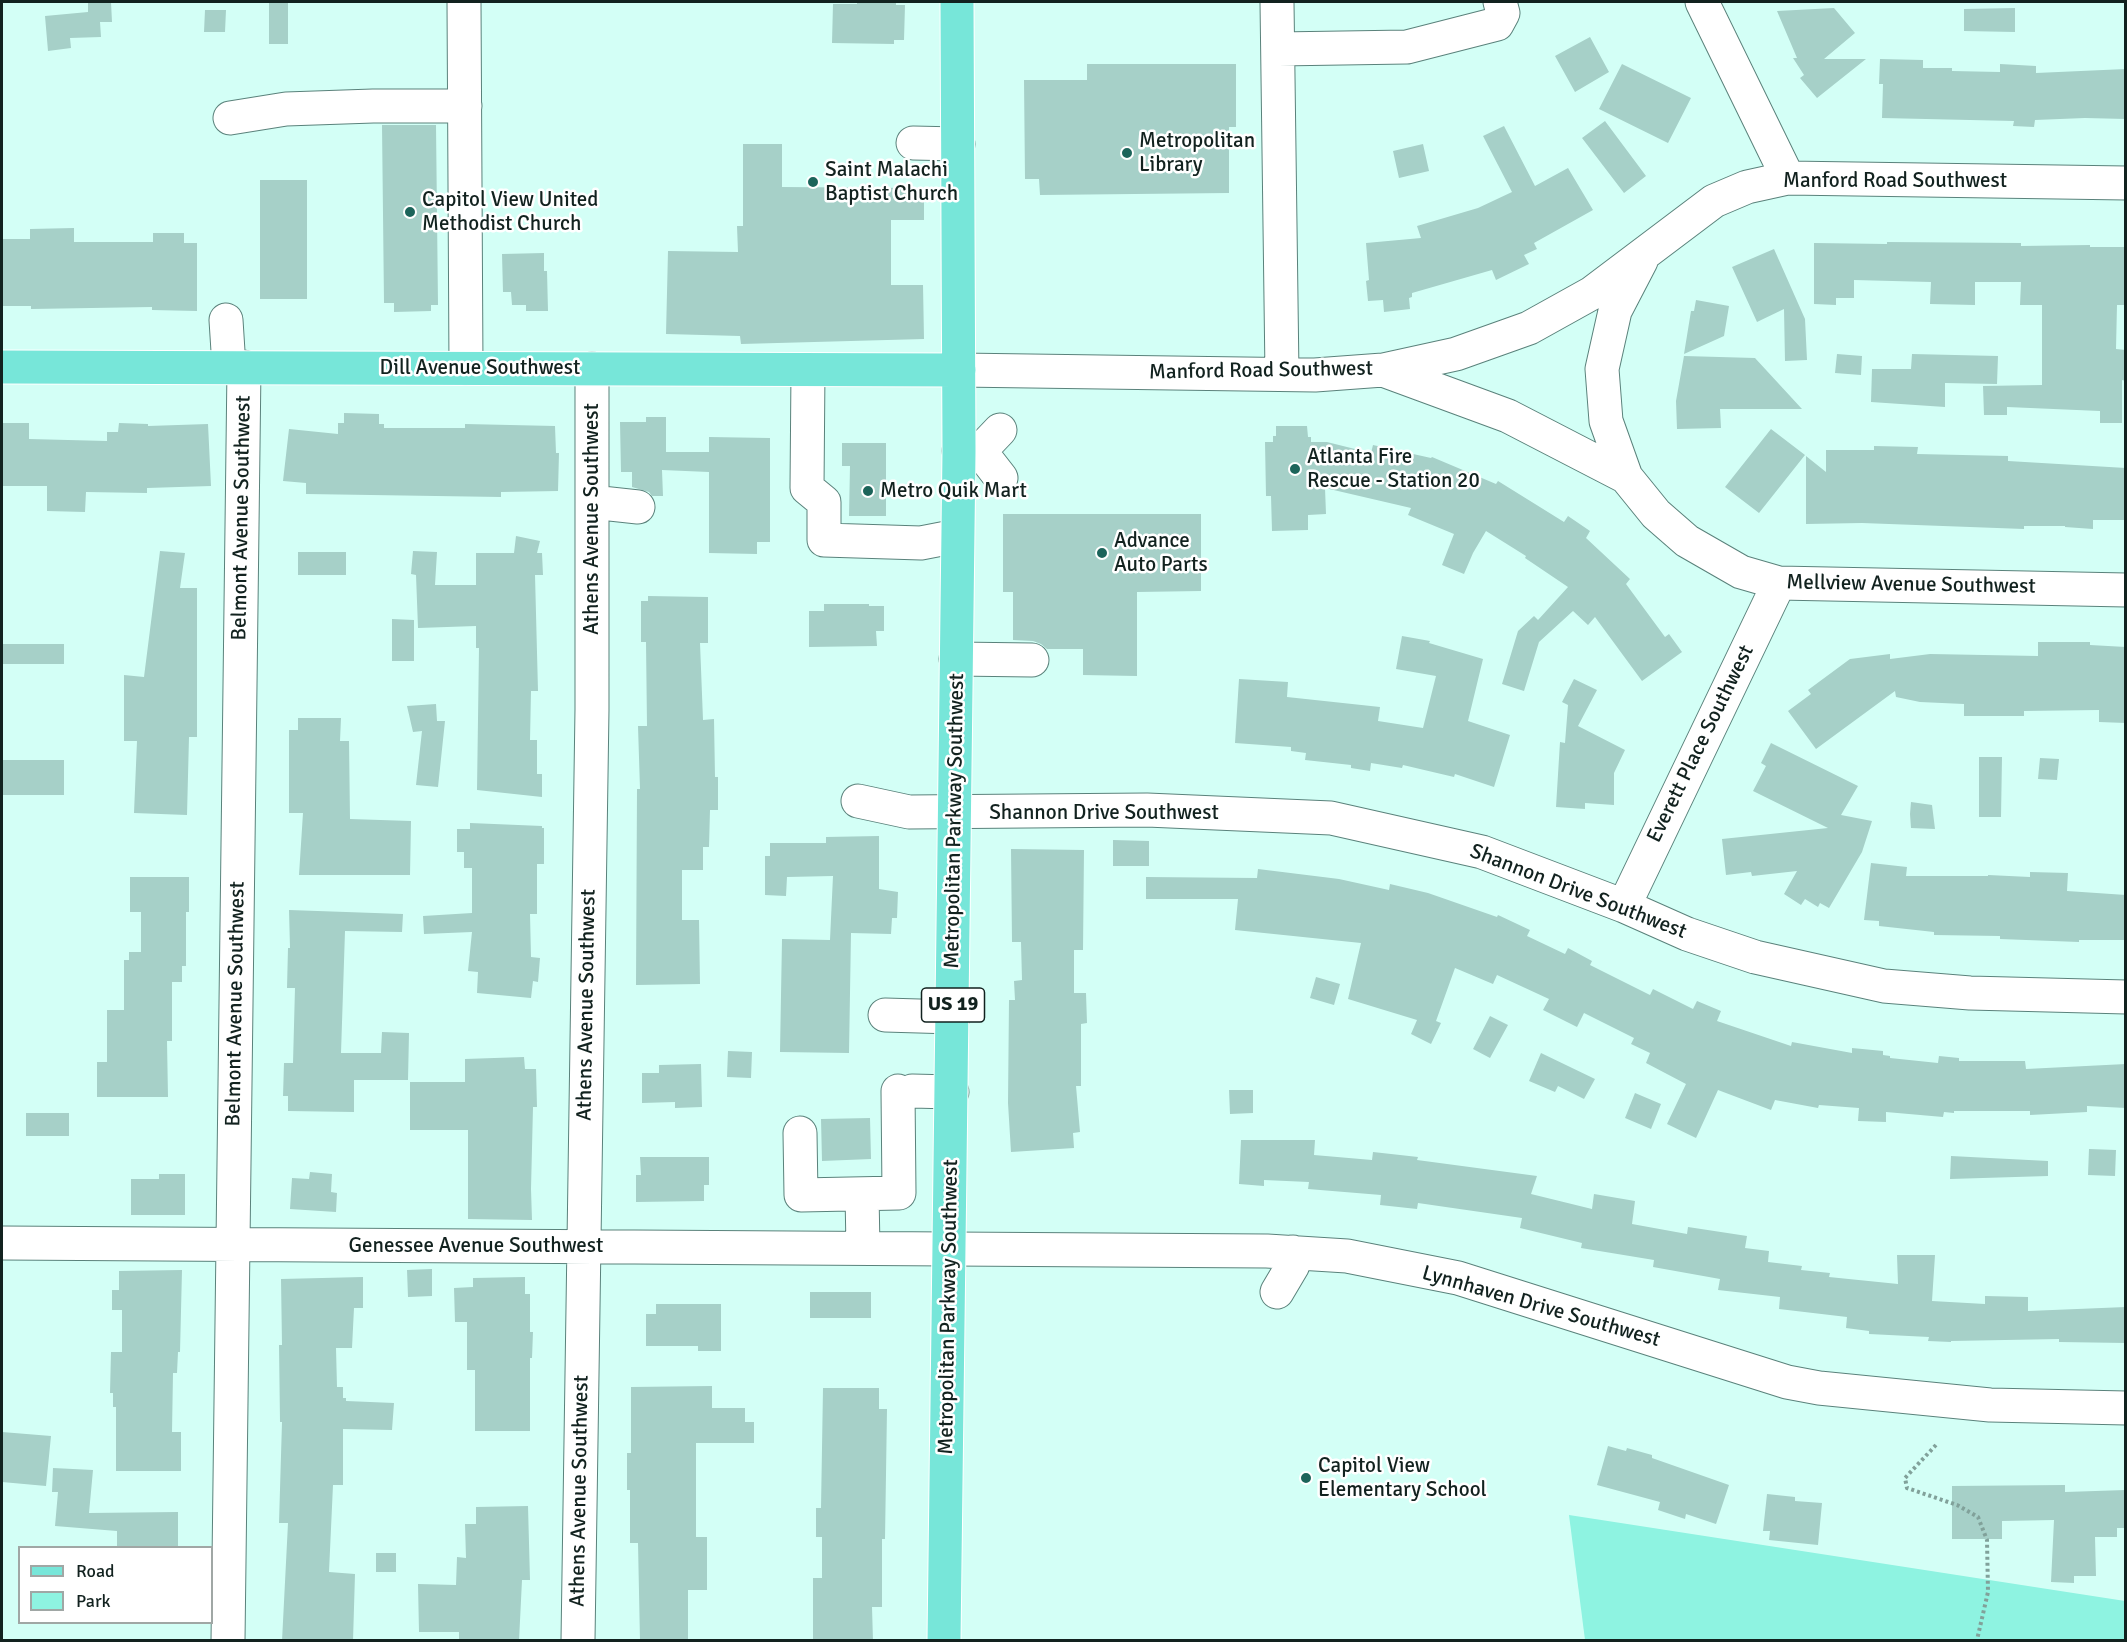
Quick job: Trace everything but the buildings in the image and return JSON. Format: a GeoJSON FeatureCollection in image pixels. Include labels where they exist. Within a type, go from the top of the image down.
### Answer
{"type":"FeatureCollection","features":[{"type":"Feature","properties":{"kind":"main road","name":"Metropolitan Parkway Southwest"},"geometry":{"type":"LineString","coordinates":[[944,1641],[957,536],[980,444],[959,370],[957,2]]}},
{"type":"Feature","properties":{"kind":"main road","name":"Dill Avenue Southwest"},"geometry":{"type":"LineString","coordinates":[[2,367],[959,370]]}},
{"type":"Feature","properties":{"kind":"street"},"geometry":{"type":"LineString","coordinates":[[464,2],[466,368]]}},
{"type":"Feature","properties":{"kind":"street"},"geometry":{"type":"LineString","coordinates":[[1277,2],[1282,374]]}},
{"type":"Feature","properties":{"kind":"street"},"geometry":{"type":"LineString","coordinates":[[1278,49],[1407,47],[1497,24],[1503,13],[1500,2]]}},
{"type":"Feature","properties":{"kind":"street"},"geometry":{"type":"LineString","coordinates":[[1702,2],[1788,178]]}},
{"type":"Feature","properties":{"kind":"street"},"geometry":{"type":"LineString","coordinates":[[230,118],[286,109],[465,106]]}},
{"type":"Feature","properties":{"kind":"street"},"geometry":{"type":"LineString","coordinates":[[913,143],[958,144]]}},
{"type":"Feature","properties":{"kind":"street","name":"Manford Road Southwest"},"geometry":{"type":"LineString","coordinates":[[959,370],[1316,375],[1383,370],[1456,354],[1529,328],[1592,293],[1714,201],[1747,187],[1788,178],[2126,183]]}},
{"type":"Feature","properties":{"kind":"street","name":"Mellview Avenue Southwest"},"geometry":{"type":"LineString","coordinates":[[1646,251],[1616,311],[1602,369],[1606,421],[1626,477],[1656,514],[1688,541],[1741,572],[1779,583],[2126,590]]}},
{"type":"Feature","properties":{"kind":"street","name":"Belmont Avenue Southwest"},"geometry":{"type":"LineString","coordinates":[[226,320],[236,367],[233,1244],[228,1641]]}},
{"type":"Feature","properties":{"kind":"street","name":"Athens Avenue Southwest"},"geometry":{"type":"LineString","coordinates":[[578,1641],[592,710],[592,369]]}},
{"type":"Feature","properties":{"kind":"street"},"geometry":{"type":"LineString","coordinates":[[808,369],[807,488],[824,501],[824,540],[921,543],[957,536]]}},
{"type":"Feature","properties":{"kind":"street","name":"Mellview Avenue Southwest"},"geometry":{"type":"LineString","coordinates":[[1383,370],[1508,416],[1626,477]]}},
{"type":"Feature","properties":{"kind":"street"},"geometry":{"type":"LineString","coordinates":[[980,444],[1001,478]]}},
{"type":"Feature","properties":{"kind":"street"},"geometry":{"type":"LineString","coordinates":[[592,502],[638,507]]}},
{"type":"Feature","properties":{"kind":"street","name":"Everett Place Southwest"},"geometry":{"type":"LineString","coordinates":[[1624,906],[1779,583]]}},
{"type":"Feature","properties":{"kind":"street"},"geometry":{"type":"LineString","coordinates":[[956,659],[1032,660]]}},
{"type":"Feature","properties":{"kind":"street","name":"Shannon Drive Southwest"},"geometry":{"type":"LineString","coordinates":[[858,801],[909,812],[1147,810],[1331,818],[1482,852],[1624,906],[1688,934],[1755,957],[1884,986],[1971,993],[2126,997]]}},
{"type":"Feature","properties":{"kind":"street"},"geometry":{"type":"LineString","coordinates":[[885,1016],[953,1017]]}},
{"type":"Feature","properties":{"kind":"street"},"geometry":{"type":"LineString","coordinates":[[800,1132],[801,1194],[899,1193],[905,1091],[952,1092]]}},
{"type":"Feature","properties":{"kind":"street"},"geometry":{"type":"LineString","coordinates":[[862,1194],[863,1248]]}},
{"type":"Feature","properties":{"kind":"street","name":"Genessee Avenue Southwest"},"geometry":{"type":"LineString","coordinates":[[2,1244],[950,1249]]}},
{"type":"Feature","properties":{"kind":"street","name":"Lynnhaven Drive Southwest"},"geometry":{"type":"LineString","coordinates":[[950,1249],[1293,1275],[1347,1256],[1458,1278],[1787,1382],[1819,1388],[1990,1406],[2126,1408]]}},
{"type":"Feature","properties":{"kind":"path"},"geometry":{"type":"LineString","coordinates":[[1936,1445],[1905,1478],[1907,1488],[1957,1505],[1978,1518],[1987,1540],[1988,1592],[1977,1641]]}},
{"type":"Feature","properties":{"kind":"green space"},"geometry":{"type":"Polygon","coordinates":[[[1569,1515],[2125,1601],[2125,1640],[1585,1640],[1569,1515]]]}},
{"type":"Feature","properties":{"kind":"place","name":"Metropolitan Library"},"geometry":{"type":"Point","coordinates":[1127,153]}},
{"type":"Feature","properties":{"kind":"place","name":"Saint Malachi Baptist Church"},"geometry":{"type":"Point","coordinates":[813,182]}},
{"type":"Feature","properties":{"kind":"place","name":"Capitol View United Methodist Church"},"geometry":{"type":"Point","coordinates":[410,212]}},
{"type":"Feature","properties":{"kind":"place","name":"Atlanta Fire Rescue - Station 20"},"geometry":{"type":"Point","coordinates":[1295,469]}},
{"type":"Feature","properties":{"kind":"place","name":"Metro Quik Mart"},"geometry":{"type":"Point","coordinates":[868,491]}},
{"type":"Feature","properties":{"kind":"place","name":"Advance Auto Parts"},"geometry":{"type":"Point","coordinates":[1102,553]}},
{"type":"Feature","properties":{"kind":"place","name":"Capitol View Elementary School"},"geometry":{"type":"Point","coordinates":[1306,1478]}}]}
